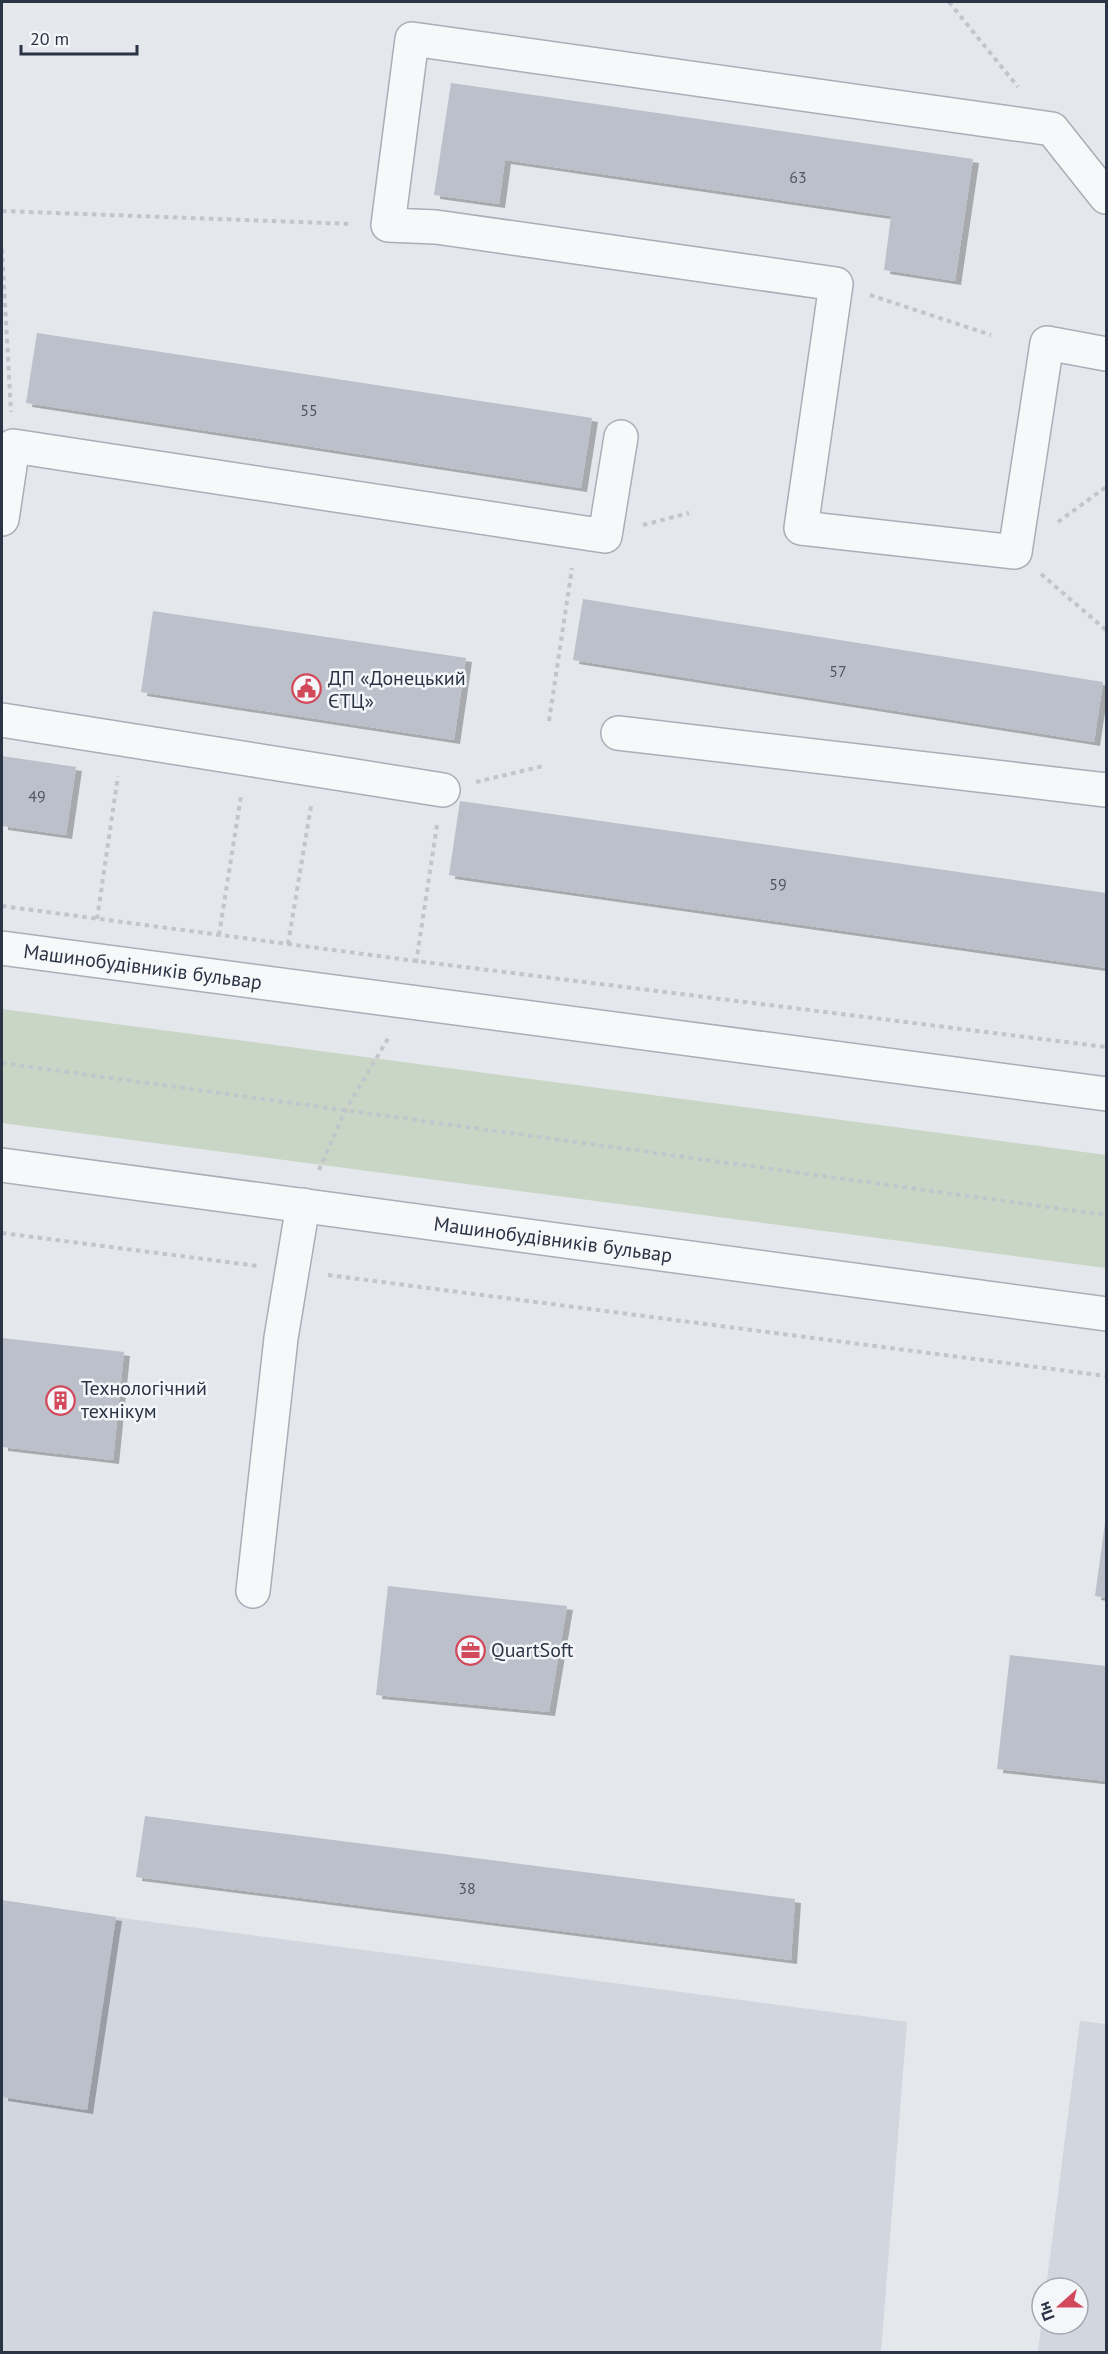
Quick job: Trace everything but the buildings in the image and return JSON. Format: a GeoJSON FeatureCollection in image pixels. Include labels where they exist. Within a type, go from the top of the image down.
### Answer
{"type":"FeatureCollection","features":[{"type":"Feature","properties":{"kind":"street"},"geometry":{"type":"LineString","coordinates":[[1107,197],[1052,129],[412,39],[388,225],[436,227],[836,284],[801,528],[1015,552],[1047,343],[1107,354]]}},
{"type":"Feature","properties":{"kind":"street"},"geometry":{"type":"LineString","coordinates":[[2,519],[13,446],[591,533],[621,437]]}},
{"type":"Feature","properties":{"kind":"street"},"geometry":{"type":"LineString","coordinates":[[2,720],[443,790]]}},
{"type":"Feature","properties":{"kind":"street"},"geometry":{"type":"LineString","coordinates":[[618,734],[1107,790]]}},
{"type":"Feature","properties":{"kind":"street","name":"Машинобудівників бульвар"},"geometry":{"type":"LineString","coordinates":[[2,948],[1107,1094]]}},
{"type":"Feature","properties":{"kind":"street","name":"Машинобудівників бульвар"},"geometry":{"type":"LineString","coordinates":[[2,1165],[1107,1314]]}},
{"type":"Feature","properties":{"kind":"street"},"geometry":{"type":"LineString","coordinates":[[253,1591],[281,1338],[303,1205]]}},
{"type":"Feature","properties":{"kind":"path"},"geometry":{"type":"LineString","coordinates":[[949,2],[1052,129]]}},
{"type":"Feature","properties":{"kind":"path"},"geometry":{"type":"LineString","coordinates":[[2,211],[388,225]]}},
{"type":"Feature","properties":{"kind":"path"},"geometry":{"type":"LineString","coordinates":[[2,249],[13,446]]}},
{"type":"Feature","properties":{"kind":"path"},"geometry":{"type":"LineString","coordinates":[[836,284],[991,336]]}},
{"type":"Feature","properties":{"kind":"path"},"geometry":{"type":"LineString","coordinates":[[1107,487],[1015,552],[1107,630]]}},
{"type":"Feature","properties":{"kind":"path"},"geometry":{"type":"LineString","coordinates":[[549,721],[591,533],[689,513]]}},
{"type":"Feature","properties":{"kind":"path"},"geometry":{"type":"LineString","coordinates":[[98,920],[124,740]]}},
{"type":"Feature","properties":{"kind":"path"},"geometry":{"type":"LineString","coordinates":[[219,935],[246,759]]}},
{"type":"Feature","properties":{"kind":"path"},"geometry":{"type":"LineString","coordinates":[[303,1205],[345,1111],[410,1001],[443,790],[543,766]]}},
{"type":"Feature","properties":{"kind":"path"},"geometry":{"type":"LineString","coordinates":[[288,944],[316,770]]}},
{"type":"Feature","properties":{"kind":"path"},"geometry":{"type":"LineString","coordinates":[[2,906],[416,961],[1107,1047]]}},
{"type":"Feature","properties":{"kind":"path"},"geometry":{"type":"LineString","coordinates":[[2,1063],[1107,1215]]}},
{"type":"Feature","properties":{"kind":"path"},"geometry":{"type":"LineString","coordinates":[[2,1233],[1107,1376]]}},
{"type":"Feature","properties":{"kind":"shaded area"},"geometry":{"type":"Polygon","coordinates":[[[2,1902],[907,2022],[881,2352],[2,2352],[2,1902]]]}},
{"type":"Feature","properties":{"kind":"shaded area"},"geometry":{"type":"Polygon","coordinates":[[[1080,2021],[1106,2024],[1106,2352],[1038,2352],[1040,2336],[1090,2336],[1090,2276],[1048,2276],[1080,2021]]]}},
{"type":"Feature","properties":{"kind":"green space"},"geometry":{"type":"Polygon","coordinates":[[[2,1009],[1106,1155],[1106,1268],[2,1123],[2,1009]]]}},
{"type":"Feature","properties":{"kind":"place","name":"ДП «Донецький ЄТЦ»"},"geometry":{"type":"Point","coordinates":[307,689]}},
{"type":"Feature","properties":{"kind":"place","name":"Технологічний технікум"},"geometry":{"type":"Point","coordinates":[60,1400]}},
{"type":"Feature","properties":{"kind":"place","name":"QuartSoft"},"geometry":{"type":"Point","coordinates":[470,1650]}}]}
